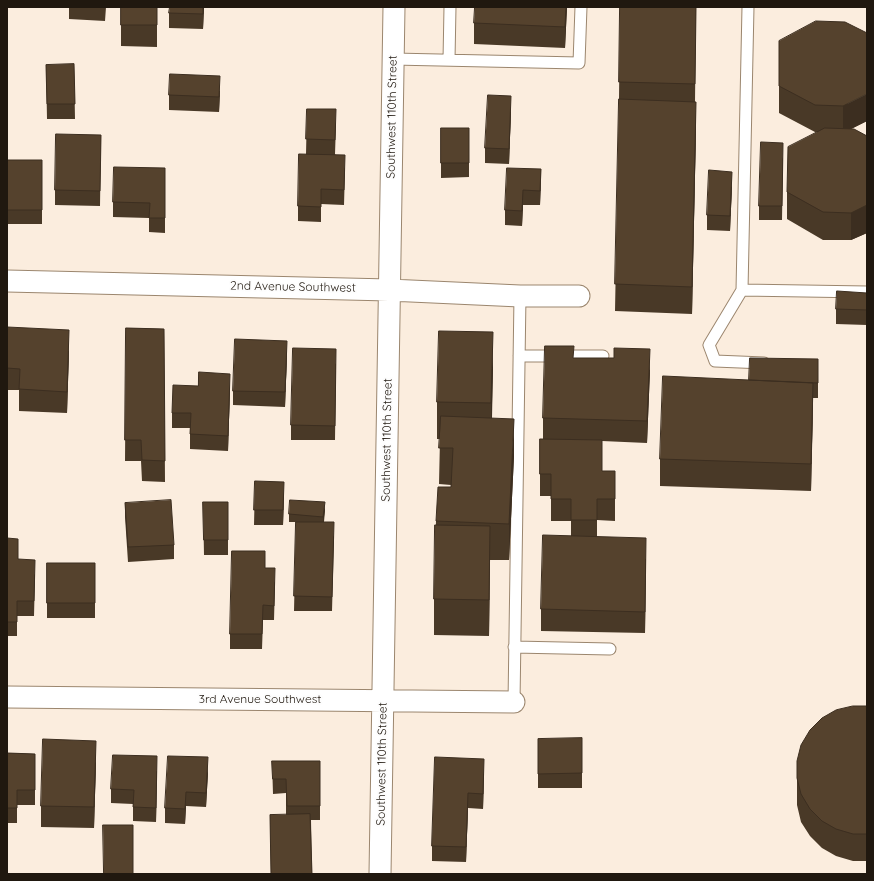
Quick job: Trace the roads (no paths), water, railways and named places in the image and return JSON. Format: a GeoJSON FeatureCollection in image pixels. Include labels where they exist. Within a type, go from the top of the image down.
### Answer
{"type":"FeatureCollection","features":[{"type":"Feature","properties":{"kind":"street","name":"Southwest 110th Street"},"geometry":{"type":"LineString","coordinates":[[380,874],[394,7]]}},
{"type":"Feature","properties":{"kind":"street","name":"2nd Avenue Southwest"},"geometry":{"type":"LineString","coordinates":[[7,281],[389,290],[520,296],[579,296]]}},
{"type":"Feature","properties":{"kind":"street","name":"3rd Avenue Southwest"},"geometry":{"type":"LineString","coordinates":[[7,697],[514,702]]}},
{"type":"Feature","properties":{"kind":"lane"},"geometry":{"type":"LineString","coordinates":[[449,60],[450,7]]}},
{"type":"Feature","properties":{"kind":"lane"},"geometry":{"type":"LineString","coordinates":[[393,59],[579,63],[581,7]]}},
{"type":"Feature","properties":{"kind":"lane"},"geometry":{"type":"LineString","coordinates":[[748,7],[742,290],[709,344],[715,362],[779,364]]}},
{"type":"Feature","properties":{"kind":"lane"},"geometry":{"type":"LineString","coordinates":[[742,290],[867,292]]}},
{"type":"Feature","properties":{"kind":"lane"},"geometry":{"type":"LineString","coordinates":[[514,702],[520,296]]}},
{"type":"Feature","properties":{"kind":"lane"},"geometry":{"type":"LineString","coordinates":[[519,356],[603,356]]}},
{"type":"Feature","properties":{"kind":"lane"},"geometry":{"type":"LineString","coordinates":[[514,647],[610,649]]}}]}
